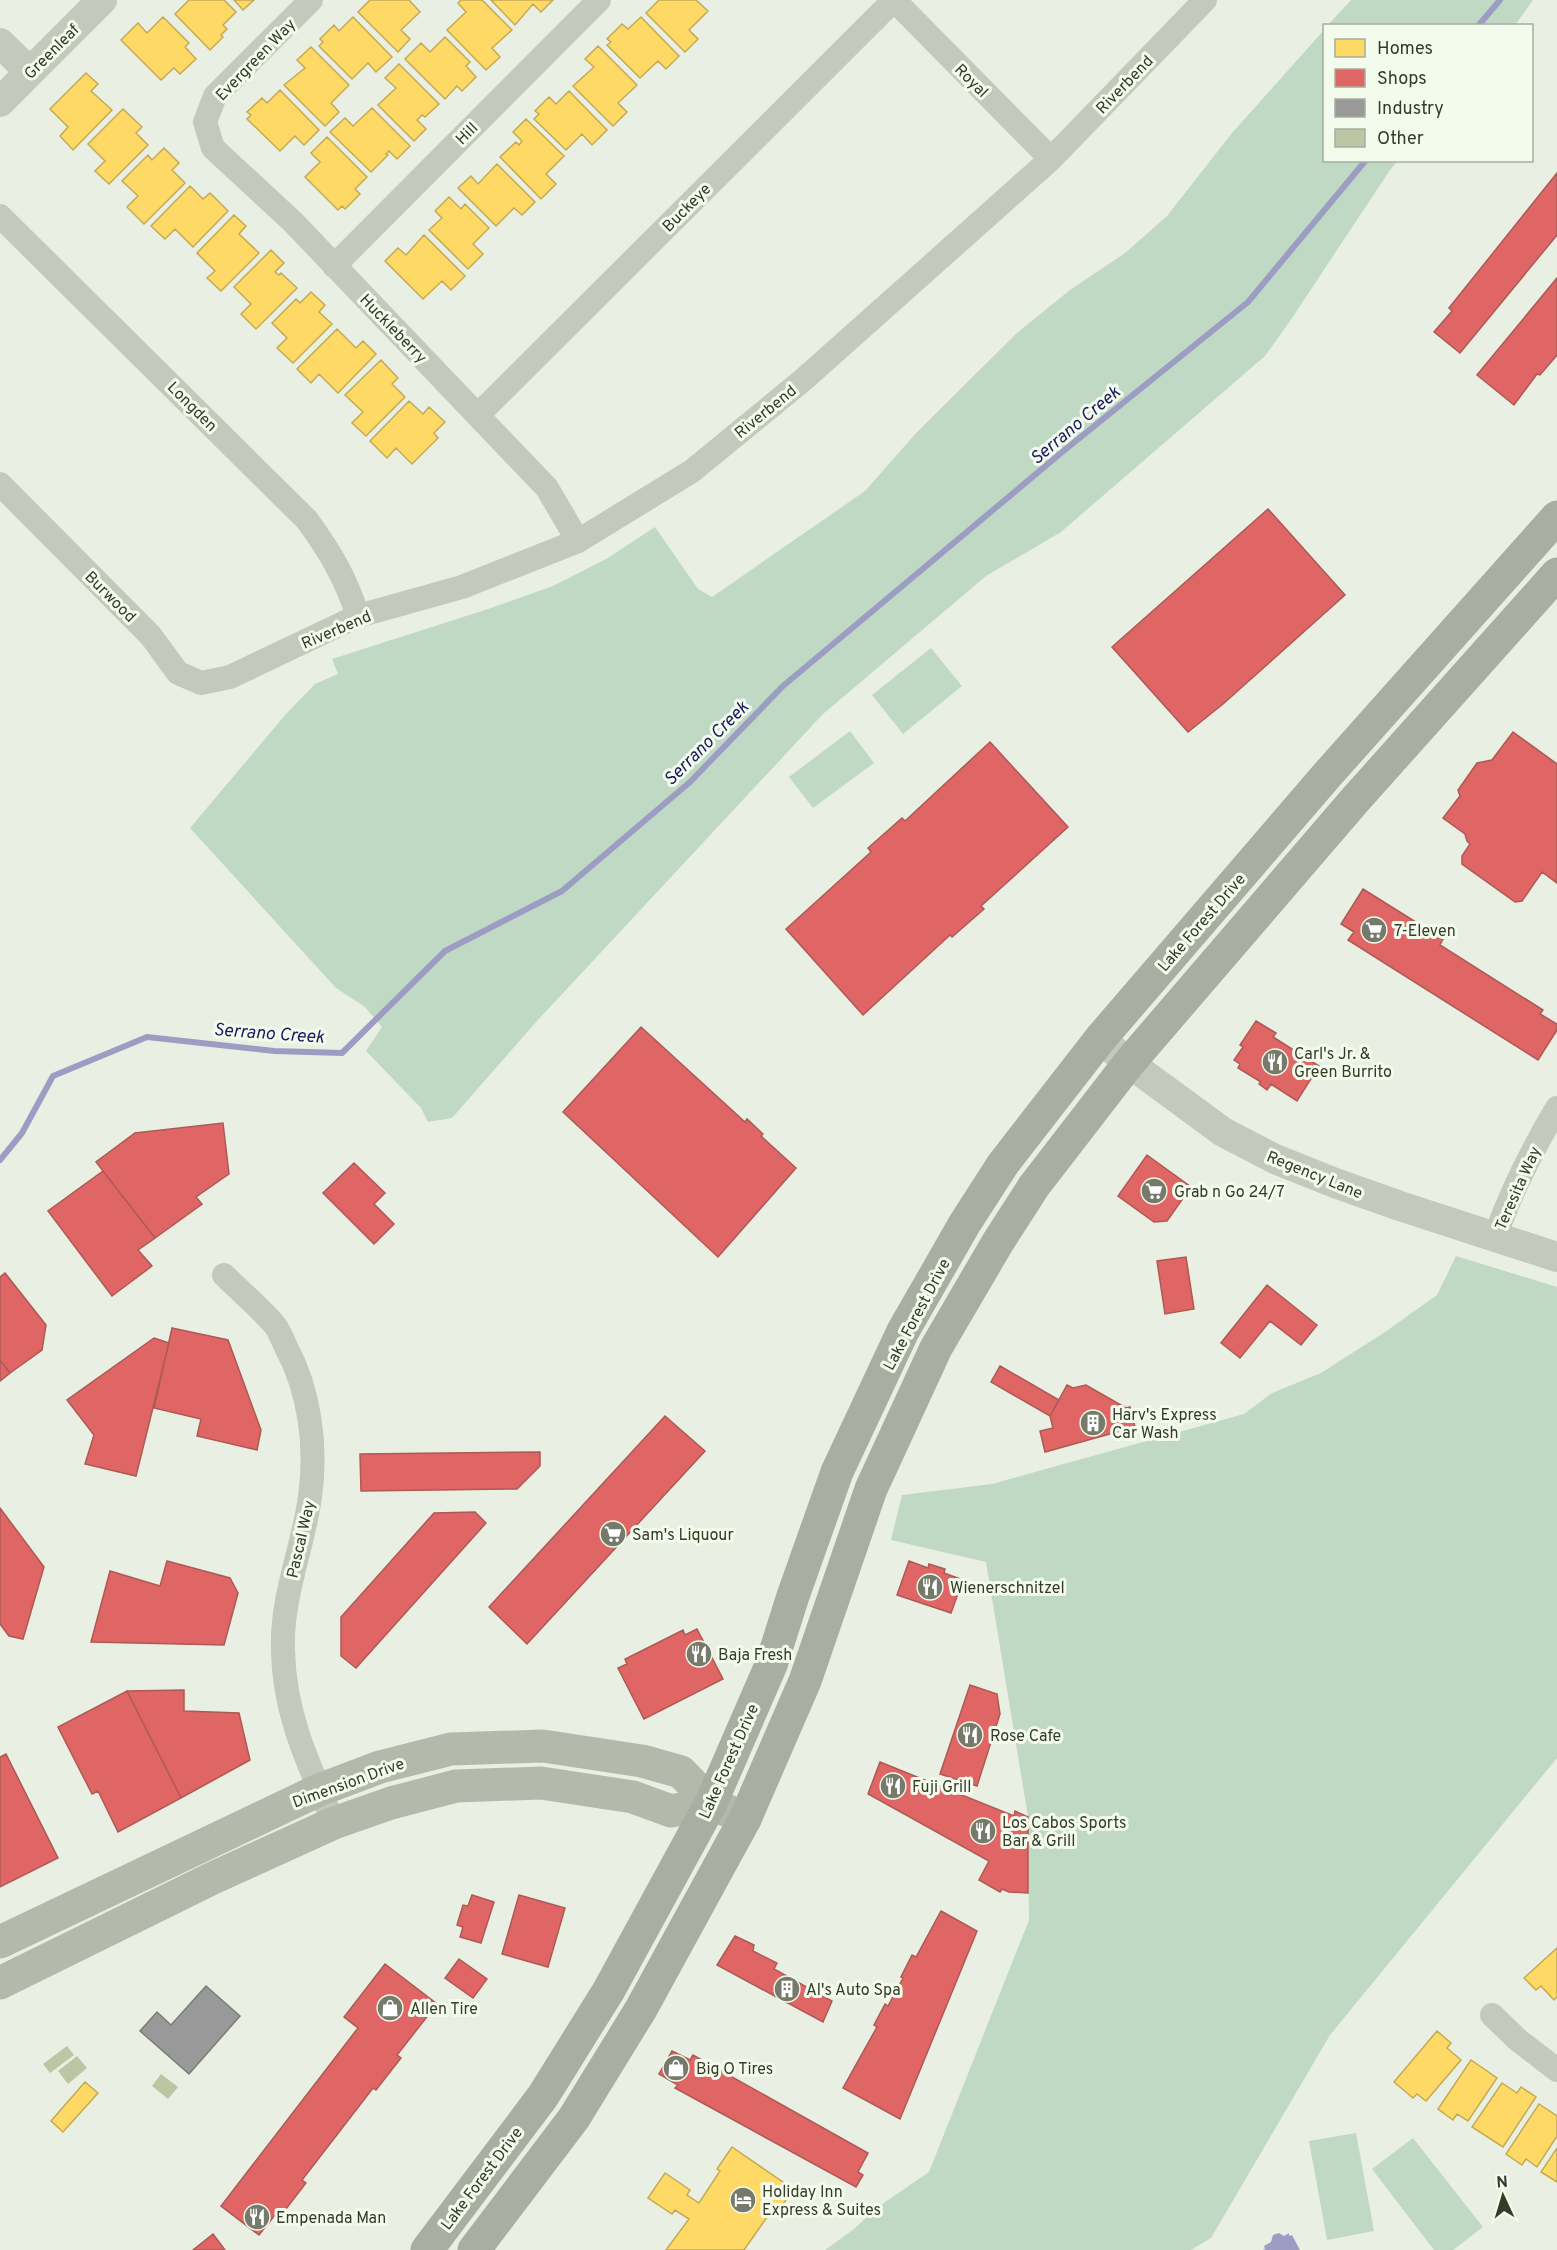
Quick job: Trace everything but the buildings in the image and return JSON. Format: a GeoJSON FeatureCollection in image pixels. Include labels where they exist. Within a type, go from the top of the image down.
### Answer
{"type":"FeatureCollection","features":[{"type":"Feature","properties":{"kind":"main road","name":"Lake Forest Drive"},"geometry":{"type":"LineString","coordinates":[[427,2250],[543,2096],[609,1990],[711,1803],[771,1665],[837,1472],[903,1331],[965,1222],[1003,1164],[1100,1039],[1327,775],[1557,517]]}},
{"type":"Feature","properties":{"kind":"main road","name":"Lake Forest Drive"},"geometry":{"type":"LineString","coordinates":[[474,2250],[574,2118],[642,2009],[745,1819],[805,1681],[871,1488],[936,1348],[998,1242],[1034,1186],[1129,1063],[1355,800],[1557,574]]}},
{"type":"Feature","properties":{"kind":"main road","name":"Dimension Drive"},"geometry":{"type":"LineString","coordinates":[[0,1942],[319,1790],[380,1767],[451,1749],[543,1746],[642,1761],[681,1772],[711,1803],[745,1819]]}},
{"type":"Feature","properties":{"kind":"main road","name":"Dimension Drive"},"geometry":{"type":"LineString","coordinates":[[0,1983],[213,1878],[334,1823],[391,1803],[456,1786],[523,1782],[633,1797],[671,1811],[711,1803]]}},
{"type":"Feature","properties":{"kind":"street","name":"Greenleaf"},"geometry":{"type":"LineString","coordinates":[[0,102],[102,0]]}},
{"type":"Feature","properties":{"kind":"street","name":"Evergreen Way"},"geometry":{"type":"LineString","coordinates":[[206,122],[215,96],[312,0]]}},
{"type":"Feature","properties":{"kind":"street","name":"Hill"},"geometry":{"type":"LineString","coordinates":[[334,266],[598,0]]}},
{"type":"Feature","properties":{"kind":"street","name":"Royal"},"geometry":{"type":"LineString","coordinates":[[894,0],[1051,159]]}},
{"type":"Feature","properties":{"kind":"street","name":"Buckeye"},"geometry":{"type":"LineString","coordinates":[[479,414],[894,0]]}},
{"type":"Feature","properties":{"kind":"street","name":"Riverbend"},"geometry":{"type":"LineString","coordinates":[[230,678],[358,616],[462,587],[578,541],[692,471],[803,380],[1051,159],[1196,3]]}},
{"type":"Feature","properties":{"kind":"street"},"geometry":{"type":"LineString","coordinates":[[0,43],[30,72]]}},
{"type":"Feature","properties":{"kind":"street","name":"Huckleberry"},"geometry":{"type":"LineString","coordinates":[[206,122],[213,148],[293,222],[479,414],[547,488],[578,541]]}},
{"type":"Feature","properties":{"kind":"street","name":"Longden"},"geometry":{"type":"LineString","coordinates":[[0,216],[307,520],[329,550],[346,582],[358,616]]}},
{"type":"Feature","properties":{"kind":"street","name":"Burwood"},"geometry":{"type":"LineString","coordinates":[[0,484],[151,636],[178,673],[201,683],[230,678]]}},
{"type":"Feature","properties":{"kind":"street","name":"Regency Lane"},"geometry":{"type":"LineString","coordinates":[[1100,1039],[1223,1132],[1275,1159],[1378,1199],[1557,1257]]}},
{"type":"Feature","properties":{"kind":"street","name":"Teresita Way"},"geometry":{"type":"LineString","coordinates":[[1495,1237],[1506,1203],[1527,1160],[1557,1108]]}},
{"type":"Feature","properties":{"kind":"street","name":"Pascal Way"},"geometry":{"type":"LineString","coordinates":[[224,1275],[274,1324],[297,1366],[308,1405],[313,1455],[310,1497],[288,1594],[283,1648],[291,1713],[298,1741],[334,1823]]}},
{"type":"Feature","properties":{"kind":"street"},"geometry":{"type":"LineString","coordinates":[[1492,2015],[1518,2040],[1557,2070]]}},
{"type":"Feature","properties":{"kind":"green space"},"geometry":{"type":"Polygon","coordinates":[[[1351,0],[1533,0],[1516,24],[1329,24],[1351,0]]]}},
{"type":"Feature","properties":{"kind":"green space"},"geometry":{"type":"Polygon","coordinates":[[[1323,31],[1323,162],[1397,162],[1265,356],[1061,532],[986,576],[823,714],[537,1021],[452,1118],[428,1122],[421,1108],[366,1051],[382,1027],[365,1007],[336,988],[190,828],[286,714],[315,684],[338,674],[332,659],[553,586],[608,558],[655,527],[698,589],[712,597],[865,491],[917,432],[1018,332],[1070,290],[1125,253],[1167,216],[1232,133],[1323,31]]]}},
{"type":"Feature","properties":{"kind":"green space"},"geometry":{"type":"Polygon","coordinates":[[[931,648],[962,686],[903,734],[872,695],[931,648]]]}},
{"type":"Feature","properties":{"kind":"green space"},"geometry":{"type":"Polygon","coordinates":[[[850,731],[874,763],[813,808],[789,777],[850,731]]]}},
{"type":"Feature","properties":{"kind":"green space"},"geometry":{"type":"Polygon","coordinates":[[[1456,1256],[1557,1287],[1557,1758],[1330,2035],[1211,2238],[1191,2250],[825,2250],[854,2229],[878,2207],[929,2172],[1029,1920],[1028,1817],[986,1562],[891,1540],[902,1495],[992,1484],[1244,1414],[1272,1393],[1321,1373],[1437,1295],[1456,1256]]]}},
{"type":"Feature","properties":{"kind":"green space"},"geometry":{"type":"Polygon","coordinates":[[[1356,2133],[1374,2231],[1327,2240],[1309,2141],[1356,2133]]]}},
{"type":"Feature","properties":{"kind":"green space"},"geometry":{"type":"Polygon","coordinates":[[[1413,2138],[1483,2227],[1453,2250],[1434,2250],[1372,2169],[1413,2138]]]}},
{"type":"Feature","properties":{"kind":"water"},"geometry":{"type":"Polygon","coordinates":[[[1279,2233],[1284,2236],[1289,2233],[1289,2236],[1292,2235],[1300,2250],[1263,2250],[1264,2246],[1271,2242],[1273,2235],[1279,2233]]]}},
{"type":"Feature","properties":{"kind":"waterway","name":"Serrano Creek"},"geometry":{"type":"LineString","coordinates":[[1480,24],[1500,0]]}},
{"type":"Feature","properties":{"kind":"waterway","name":"Serrano Creek"},"geometry":{"type":"LineString","coordinates":[[0,1160],[22,1133],[53,1076],[147,1037],[274,1051],[342,1053],[445,951],[562,891],[690,782],[783,686],[1061,453],[1248,302],[1364,162]]}},
{"type":"Feature","properties":{"kind":"place","name":"7-Eleven"},"geometry":{"type":"Point","coordinates":[1374,930]}},
{"type":"Feature","properties":{"kind":"place","name":"Carl's Jr. & Green Burrito"},"geometry":{"type":"Point","coordinates":[1275,1062]}},
{"type":"Feature","properties":{"kind":"place","name":"Grab n Go 24/7"},"geometry":{"type":"Point","coordinates":[1154,1191]}},
{"type":"Feature","properties":{"kind":"place","name":"Harv's Express Car Wash"},"geometry":{"type":"Point","coordinates":[1093,1423]}},
{"type":"Feature","properties":{"kind":"place","name":"Sam's Liquour"},"geometry":{"type":"Point","coordinates":[613,1534]}},
{"type":"Feature","properties":{"kind":"place","name":"Wienerschnitzel"},"geometry":{"type":"Point","coordinates":[930,1587]}},
{"type":"Feature","properties":{"kind":"place","name":"Baja Fresh"},"geometry":{"type":"Point","coordinates":[699,1654]}},
{"type":"Feature","properties":{"kind":"place","name":"Rose Cafe"},"geometry":{"type":"Point","coordinates":[970,1735]}},
{"type":"Feature","properties":{"kind":"place","name":"Fuji Grill"},"geometry":{"type":"Point","coordinates":[893,1786]}},
{"type":"Feature","properties":{"kind":"place","name":"Los Cabos Sports Bar & Grill"},"geometry":{"type":"Point","coordinates":[983,1831]}},
{"type":"Feature","properties":{"kind":"place","name":"Al's Auto Spa"},"geometry":{"type":"Point","coordinates":[787,1989]}},
{"type":"Feature","properties":{"kind":"place","name":"Allen Tire"},"geometry":{"type":"Point","coordinates":[390,2008]}},
{"type":"Feature","properties":{"kind":"place","name":"Big O Tires"},"geometry":{"type":"Point","coordinates":[676,2068]}},
{"type":"Feature","properties":{"kind":"place","name":"Holiday Inn Express & Suites"},"geometry":{"type":"Point","coordinates":[743,2200]}},
{"type":"Feature","properties":{"kind":"place","name":"Empenada Man"},"geometry":{"type":"Point","coordinates":[257,2217]}}]}
